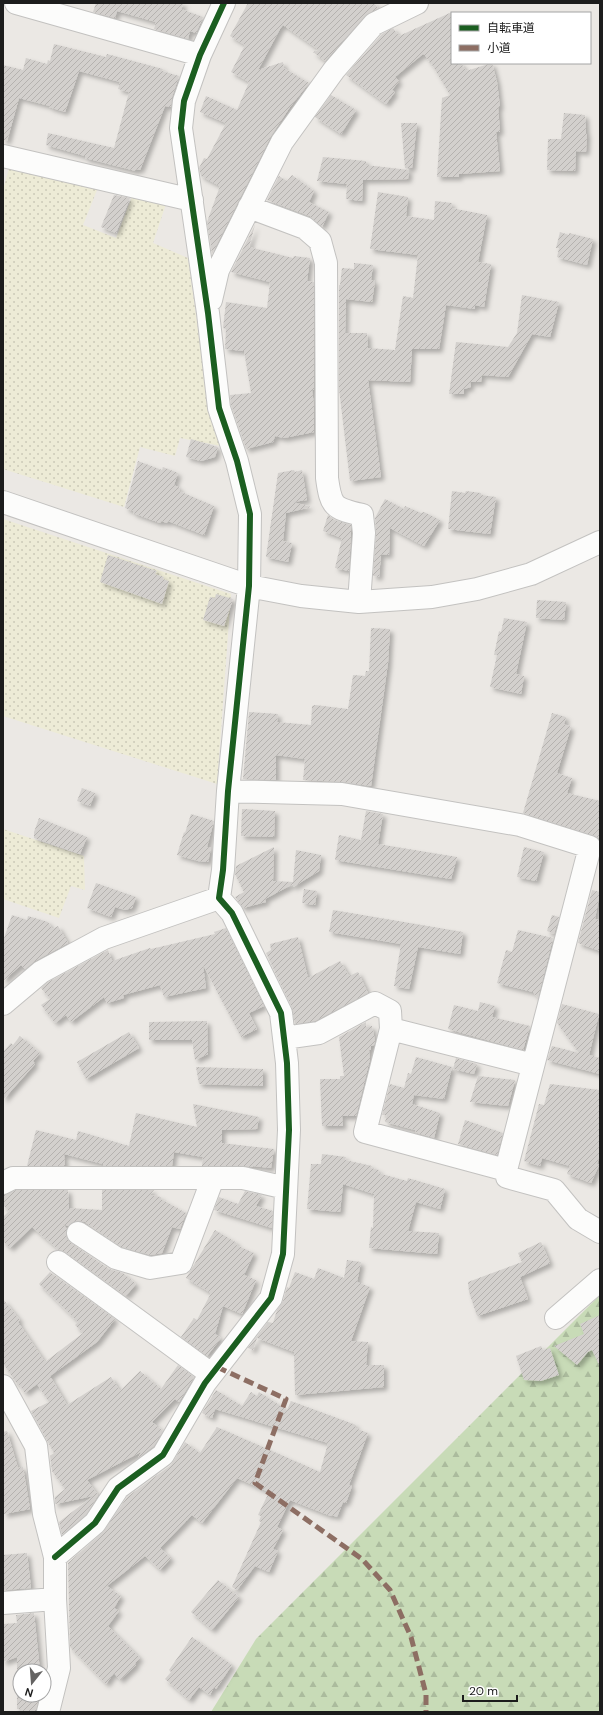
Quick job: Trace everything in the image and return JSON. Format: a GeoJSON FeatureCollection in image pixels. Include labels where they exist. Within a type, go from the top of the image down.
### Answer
{"type":"FeatureCollection","features":[{"type":"Feature","properties":{"kind":"street"},"geometry":{"type":"LineString","coordinates":[[16,3],[200,55]]}},
{"type":"Feature","properties":{"kind":"street"},"geometry":{"type":"LineString","coordinates":[[54,1557],[95,1523],[118,1488],[163,1455],[211,1374],[271,1298],[284,1254],[289,1130],[286,1062],[281,1013],[232,914],[219,898],[223,870],[228,791],[249,586],[250,514],[237,461],[219,408],[208,313],[181,128],[184,101],[200,55],[224,3]]}},
{"type":"Feature","properties":{"kind":"street"},"geometry":{"type":"LineString","coordinates":[[208,313],[218,270],[282,142],[334,70],[374,24],[417,3]]}},
{"type":"Feature","properties":{"kind":"street"},"geometry":{"type":"LineString","coordinates":[[3,156],[192,200]]}},
{"type":"Feature","properties":{"kind":"street"},"geometry":{"type":"LineString","coordinates":[[249,207],[305,228],[320,242],[326,263],[327,478],[330,498],[338,509],[362,515],[364,533],[358,602]]}},
{"type":"Feature","properties":{"kind":"street"},"geometry":{"type":"LineString","coordinates":[[3,502],[249,586],[301,596],[358,602],[432,597],[477,589],[531,574],[600,542]]}},
{"type":"Feature","properties":{"kind":"street"},"geometry":{"type":"LineString","coordinates":[[228,791],[342,794],[520,824],[590,847],[506,1170],[507,1177],[554,1190],[578,1219],[600,1232]]}},
{"type":"Feature","properties":{"kind":"street"},"geometry":{"type":"LineString","coordinates":[[3,1004],[41,972],[104,938],[219,898]]}},
{"type":"Feature","properties":{"kind":"street"},"geometry":{"type":"LineString","coordinates":[[284,1038],[319,1034],[375,1003],[390,1011],[391,1030],[365,1132],[506,1170]]}},
{"type":"Feature","properties":{"kind":"street"},"geometry":{"type":"LineString","coordinates":[[391,1030],[533,1065]]}},
{"type":"Feature","properties":{"kind":"street"},"geometry":{"type":"LineString","coordinates":[[3,1183],[13,1178],[243,1178],[286,1188]]}},
{"type":"Feature","properties":{"kind":"street"},"geometry":{"type":"LineString","coordinates":[[78,1233],[116,1258],[150,1268],[181,1263],[213,1178]]}},
{"type":"Feature","properties":{"kind":"street"},"geometry":{"type":"LineString","coordinates":[[58,1262],[211,1374]]}},
{"type":"Feature","properties":{"kind":"street"},"geometry":{"type":"LineString","coordinates":[[556,1318],[600,1280]]}},
{"type":"Feature","properties":{"kind":"street"},"geometry":{"type":"LineString","coordinates":[[3,1386],[36,1446],[44,1514],[54,1557],[59,1668],[48,1712]]}},
{"type":"Feature","properties":{"kind":"street"},"geometry":{"type":"LineString","coordinates":[[3,1603],[55,1599]]}},
{"type":"Feature","properties":{"kind":"shaded area"},"geometry":{"type":"Polygon","coordinates":[[[11,161],[99,185],[83,225],[116,238],[133,194],[166,204],[153,243],[188,258],[210,415],[214,430],[221,446],[180,438],[175,456],[140,447],[124,507],[3,469],[3,190],[11,161]]]}},
{"type":"Feature","properties":{"kind":"shaded area"},"geometry":{"type":"Polygon","coordinates":[[[3,519],[231,594],[217,784],[3,716],[3,519]]]}},
{"type":"Feature","properties":{"kind":"shaded area"},"geometry":{"type":"Polygon","coordinates":[[[3,829],[84,856],[85,890],[71,886],[59,918],[3,899],[3,829]]]}},
{"type":"Feature","properties":{"kind":"green space"},"geometry":{"type":"Polygon","coordinates":[[[600,1295],[600,1712],[211,1712],[256,1639],[600,1295]]]}},
{"type":"Feature","properties":{"kind":"building"},"geometry":{"type":"Polygon","coordinates":[[[96,3],[184,3],[181,9],[203,17],[196,33],[190,31],[188,39],[154,29],[156,22],[117,11],[115,18],[93,12],[96,3]]]}},
{"type":"Feature","properties":{"kind":"building"},"geometry":{"type":"Polygon","coordinates":[[[248,3],[374,3],[378,8],[365,16],[325,61],[313,52],[319,50],[283,25],[280,29],[258,70],[283,62],[284,68],[309,83],[290,107],[271,136],[212,254],[207,222],[220,186],[201,176],[199,168],[204,158],[207,159],[226,123],[200,112],[206,96],[237,110],[249,82],[231,72],[245,45],[230,36],[248,3]]]}},
{"type":"Feature","properties":{"kind":"building"},"geometry":{"type":"Polygon","coordinates":[[[451,12],[451,64],[462,64],[466,71],[492,64],[497,82],[500,107],[498,107],[500,132],[496,132],[500,171],[459,174],[459,177],[437,177],[442,98],[450,95],[425,55],[423,54],[395,77],[399,81],[392,90],[395,92],[386,104],[346,75],[382,34],[393,28],[399,36],[451,12]]]}},
{"type":"Feature","properties":{"kind":"building"},"geometry":{"type":"Polygon","coordinates":[[[54,44],[106,57],[107,54],[163,69],[162,71],[179,76],[172,97],[171,107],[165,106],[140,170],[136,169],[136,171],[85,158],[85,156],[46,145],[48,133],[114,148],[129,92],[118,89],[120,82],[79,71],[65,112],[49,107],[50,106],[19,98],[7,141],[3,140],[3,65],[23,70],[26,58],[47,64],[48,60],[50,61],[54,44]]]}},
{"type":"Feature","properties":{"kind":"building"},"geometry":{"type":"Polygon","coordinates":[[[331,95],[356,110],[341,134],[315,117],[331,95]]]}},
{"type":"Feature","properties":{"kind":"building"},"geometry":{"type":"Polygon","coordinates":[[[564,113],[585,115],[587,133],[586,152],[576,151],[575,171],[547,170],[548,139],[561,139],[564,113]]]}},
{"type":"Feature","properties":{"kind":"building"},"geometry":{"type":"Polygon","coordinates":[[[401,123],[417,123],[412,168],[405,168],[401,123]]]}},
{"type":"Feature","properties":{"kind":"building"},"geometry":{"type":"Polygon","coordinates":[[[323,157],[366,161],[366,165],[409,170],[408,179],[363,180],[362,201],[346,199],[347,184],[317,181],[323,157]]]}},
{"type":"Feature","properties":{"kind":"building"},"geometry":{"type":"Polygon","coordinates":[[[292,175],[314,191],[309,202],[329,212],[322,227],[310,216],[267,200],[279,176],[287,181],[292,175]]]}},
{"type":"Feature","properties":{"kind":"building"},"geometry":{"type":"Polygon","coordinates":[[[378,192],[408,197],[406,216],[434,220],[435,201],[452,203],[451,208],[487,215],[478,262],[491,264],[484,307],[475,305],[475,309],[446,305],[439,349],[412,349],[410,382],[368,380],[381,477],[350,481],[339,389],[339,285],[342,268],[354,269],[354,263],[373,265],[371,280],[375,281],[372,302],[346,299],[345,333],[367,333],[368,348],[395,350],[403,296],[413,298],[418,255],[370,249],[378,192]]]}},
{"type":"Feature","properties":{"kind":"building"},"geometry":{"type":"Polygon","coordinates":[[[114,195],[130,198],[116,233],[101,227],[114,195]]]}},
{"type":"Feature","properties":{"kind":"building"},"geometry":{"type":"Polygon","coordinates":[[[255,225],[249,247],[293,258],[294,256],[310,258],[307,281],[314,282],[314,390],[312,390],[314,405],[314,432],[284,438],[275,436],[273,442],[246,449],[231,405],[230,395],[251,393],[244,351],[225,349],[226,329],[223,328],[226,302],[267,308],[270,282],[231,272],[255,225]]]}},
{"type":"Feature","properties":{"kind":"building"},"geometry":{"type":"Polygon","coordinates":[[[560,232],[593,239],[587,265],[557,257],[559,248],[556,248],[560,232]]]}},
{"type":"Feature","properties":{"kind":"building"},"geometry":{"type":"Polygon","coordinates":[[[522,295],[559,302],[550,337],[532,334],[508,377],[482,375],[481,382],[470,382],[471,387],[464,389],[464,394],[449,394],[456,342],[508,347],[517,333],[522,295]]]}},
{"type":"Feature","properties":{"kind":"building"},"geometry":{"type":"Polygon","coordinates":[[[191,439],[218,447],[215,457],[201,461],[186,457],[191,439]]]}},
{"type":"Feature","properties":{"kind":"building"},"geometry":{"type":"Polygon","coordinates":[[[138,461],[162,470],[163,467],[178,473],[174,485],[180,488],[179,491],[214,506],[204,535],[168,521],[167,523],[161,521],[160,523],[133,513],[133,511],[125,508],[138,461]]]}},
{"type":"Feature","properties":{"kind":"building"},"geometry":{"type":"Polygon","coordinates":[[[294,470],[295,472],[302,470],[307,500],[293,502],[311,507],[286,513],[283,541],[292,543],[288,562],[266,557],[278,473],[294,470]]]}},
{"type":"Feature","properties":{"kind":"building"},"geometry":{"type":"Polygon","coordinates":[[[452,491],[481,493],[481,495],[496,497],[490,534],[448,529],[452,491]]]}},
{"type":"Feature","properties":{"kind":"building"},"geometry":{"type":"Polygon","coordinates":[[[385,499],[404,509],[405,506],[421,513],[424,512],[440,520],[424,546],[390,528],[389,555],[381,554],[379,577],[373,576],[376,534],[375,518],[385,499]]]}},
{"type":"Feature","properties":{"kind":"building"},"geometry":{"type":"Polygon","coordinates":[[[328,515],[335,520],[351,525],[349,571],[335,568],[342,538],[323,531],[328,515]]]}},
{"type":"Feature","properties":{"kind":"building"},"geometry":{"type":"Polygon","coordinates":[[[108,555],[157,571],[155,574],[164,577],[163,579],[169,581],[162,604],[100,582],[108,555]]]}},
{"type":"Feature","properties":{"kind":"building"},"geometry":{"type":"Polygon","coordinates":[[[216,594],[233,599],[224,626],[203,620],[210,597],[215,598],[216,594]]]}},
{"type":"Feature","properties":{"kind":"building"},"geometry":{"type":"Polygon","coordinates":[[[537,600],[566,602],[564,620],[536,618],[537,600]]]}},
{"type":"Feature","properties":{"kind":"building"},"geometry":{"type":"Polygon","coordinates":[[[504,618],[527,622],[516,674],[524,676],[521,694],[490,687],[497,655],[494,655],[499,631],[501,632],[504,618]]]}},
{"type":"Feature","properties":{"kind":"building"},"geometry":{"type":"Polygon","coordinates":[[[371,628],[390,629],[388,663],[371,786],[342,782],[303,780],[305,759],[276,755],[276,780],[243,779],[249,712],[278,714],[277,722],[311,725],[312,706],[315,705],[348,709],[353,675],[365,676],[366,671],[369,671],[371,628]]]}},
{"type":"Feature","properties":{"kind":"building"},"geometry":{"type":"Polygon","coordinates":[[[552,713],[566,717],[564,724],[571,727],[557,773],[572,778],[567,793],[600,801],[600,838],[523,813],[552,713]]]}},
{"type":"Feature","properties":{"kind":"building"},"geometry":{"type":"Polygon","coordinates":[[[82,788],[95,793],[90,806],[77,801],[82,788]]]}},
{"type":"Feature","properties":{"kind":"building"},"geometry":{"type":"Polygon","coordinates":[[[242,809],[275,811],[274,837],[241,836],[242,809]]]}},
{"type":"Feature","properties":{"kind":"building"},"geometry":{"type":"Polygon","coordinates":[[[366,811],[383,814],[378,844],[457,857],[451,879],[335,860],[339,835],[361,840],[366,811]]]}},
{"type":"Feature","properties":{"kind":"building"},"geometry":{"type":"Polygon","coordinates":[[[191,814],[214,821],[207,847],[211,848],[208,862],[198,861],[177,855],[191,814]]]}},
{"type":"Feature","properties":{"kind":"building"},"geometry":{"type":"Polygon","coordinates":[[[39,818],[87,837],[80,854],[34,838],[34,832],[39,818]]]}},
{"type":"Feature","properties":{"kind":"building"},"geometry":{"type":"Polygon","coordinates":[[[274,847],[273,881],[293,882],[296,850],[321,855],[319,871],[293,887],[293,884],[265,899],[266,902],[243,908],[235,897],[244,892],[235,874],[236,866],[274,847]]]}},
{"type":"Feature","properties":{"kind":"building"},"geometry":{"type":"Polygon","coordinates":[[[524,847],[544,852],[536,881],[517,877],[524,847]]]}},
{"type":"Feature","properties":{"kind":"building"},"geometry":{"type":"Polygon","coordinates":[[[96,883],[136,897],[132,908],[125,910],[115,907],[111,917],[87,908],[96,883]]]}},
{"type":"Feature","properties":{"kind":"building"},"geometry":{"type":"Polygon","coordinates":[[[304,889],[317,891],[315,905],[302,903],[304,889]]]}},
{"type":"Feature","properties":{"kind":"building"},"geometry":{"type":"Polygon","coordinates":[[[592,890],[600,892],[595,919],[600,920],[600,951],[578,943],[592,890]]]}},
{"type":"Feature","properties":{"kind":"building"},"geometry":{"type":"Polygon","coordinates":[[[333,910],[463,932],[460,954],[418,947],[409,989],[394,986],[401,944],[329,932],[333,910]]]}},
{"type":"Feature","properties":{"kind":"building"},"geometry":{"type":"Polygon","coordinates":[[[12,915],[27,920],[28,916],[48,922],[52,929],[58,926],[68,943],[35,961],[25,969],[21,965],[3,981],[3,941],[12,915]]]}},
{"type":"Feature","properties":{"kind":"building"},"geometry":{"type":"Polygon","coordinates":[[[552,915],[559,917],[554,934],[547,931],[552,915]]]}},
{"type":"Feature","properties":{"kind":"building"},"geometry":{"type":"Polygon","coordinates":[[[226,928],[264,1006],[249,1013],[257,1029],[241,1037],[203,965],[206,988],[164,997],[160,985],[123,995],[124,998],[107,1003],[104,997],[71,1022],[66,1015],[55,1023],[41,1005],[50,999],[41,988],[48,982],[108,950],[112,961],[150,948],[215,934],[214,932],[226,928]]]}},
{"type":"Feature","properties":{"kind":"building"},"geometry":{"type":"Polygon","coordinates":[[[518,930],[553,938],[538,998],[533,992],[497,983],[506,950],[512,952],[518,930]]]}},
{"type":"Feature","properties":{"kind":"building"},"geometry":{"type":"Polygon","coordinates":[[[298,937],[308,978],[340,961],[349,976],[358,972],[368,993],[315,1021],[295,1024],[292,1008],[266,953],[271,950],[270,944],[298,937]]]}},
{"type":"Feature","properties":{"kind":"building"},"geometry":{"type":"Polygon","coordinates":[[[480,1002],[495,1006],[492,1017],[530,1026],[523,1050],[448,1029],[454,1005],[478,1011],[480,1002]]]}},
{"type":"Feature","properties":{"kind":"building"},"geometry":{"type":"Polygon","coordinates":[[[562,1004],[599,1014],[589,1055],[600,1058],[600,1074],[547,1060],[552,1046],[579,1053],[557,1023],[562,1004]]]}},
{"type":"Feature","properties":{"kind":"building"},"geometry":{"type":"Polygon","coordinates":[[[207,1021],[208,1054],[195,1060],[192,1040],[149,1040],[149,1022],[207,1021]]]}},
{"type":"Feature","properties":{"kind":"building"},"geometry":{"type":"Polygon","coordinates":[[[366,1022],[366,1027],[372,1026],[375,1041],[374,1045],[371,1046],[371,1050],[369,1050],[370,1059],[356,1116],[342,1116],[343,1126],[322,1126],[320,1079],[340,1079],[340,1076],[344,1076],[339,1037],[366,1022]]]}},
{"type":"Feature","properties":{"kind":"building"},"geometry":{"type":"Polygon","coordinates":[[[129,1032],[139,1048],[86,1079],[77,1062],[129,1032]]]}},
{"type":"Feature","properties":{"kind":"building"},"geometry":{"type":"Polygon","coordinates":[[[20,1036],[40,1053],[33,1061],[35,1064],[3,1100],[3,1052],[11,1043],[13,1045],[20,1036]]]}},
{"type":"Feature","properties":{"kind":"building"},"geometry":{"type":"Polygon","coordinates":[[[416,1057],[452,1067],[444,1099],[414,1095],[412,1104],[440,1113],[434,1138],[415,1132],[415,1130],[385,1122],[387,1115],[382,1115],[390,1084],[404,1088],[408,1073],[411,1074],[416,1057]]]}},
{"type":"Feature","properties":{"kind":"building"},"geometry":{"type":"Polygon","coordinates":[[[456,1058],[477,1064],[474,1074],[453,1069],[456,1058]]]}},
{"type":"Feature","properties":{"kind":"building"},"geometry":{"type":"Polygon","coordinates":[[[196,1067],[263,1069],[263,1086],[199,1084],[196,1067]]]}},
{"type":"Feature","properties":{"kind":"building"},"geometry":{"type":"Polygon","coordinates":[[[478,1076],[515,1080],[508,1106],[470,1102],[478,1076]]]}},
{"type":"Feature","properties":{"kind":"building"},"geometry":{"type":"Polygon","coordinates":[[[550,1084],[600,1090],[600,1154],[597,1164],[599,1165],[591,1183],[567,1174],[570,1166],[542,1158],[540,1166],[524,1161],[539,1104],[544,1105],[550,1084]]]}},
{"type":"Feature","properties":{"kind":"building"},"geometry":{"type":"Polygon","coordinates":[[[193,1104],[259,1117],[257,1129],[222,1130],[222,1143],[274,1149],[271,1168],[253,1166],[202,1166],[203,1157],[174,1152],[172,1166],[103,1166],[103,1164],[64,1154],[65,1166],[27,1166],[36,1130],[76,1140],[78,1131],[129,1146],[136,1113],[197,1127],[193,1104]]]}},
{"type":"Feature","properties":{"kind":"building"},"geometry":{"type":"Polygon","coordinates":[[[465,1120],[503,1133],[497,1155],[458,1144],[465,1120]]]}},
{"type":"Feature","properties":{"kind":"building"},"geometry":{"type":"Polygon","coordinates":[[[322,1154],[346,1157],[345,1160],[372,1166],[371,1168],[379,1170],[378,1173],[407,1181],[408,1178],[445,1189],[440,1209],[416,1202],[408,1231],[439,1233],[437,1254],[369,1248],[371,1227],[373,1228],[374,1194],[343,1184],[340,1212],[307,1209],[311,1164],[321,1164],[322,1154]]]}},
{"type":"Feature","properties":{"kind":"building"},"geometry":{"type":"Polygon","coordinates":[[[16,1190],[68,1190],[69,1208],[102,1210],[102,1190],[154,1190],[150,1195],[161,1197],[161,1199],[186,1213],[180,1229],[172,1227],[162,1253],[151,1255],[121,1247],[85,1222],[73,1222],[68,1226],[63,1224],[67,1229],[67,1238],[71,1243],[109,1269],[123,1273],[136,1284],[126,1296],[65,1252],[59,1250],[32,1227],[10,1248],[3,1241],[3,1217],[9,1211],[3,1205],[3,1195],[16,1190]]]}},
{"type":"Feature","properties":{"kind":"building"},"geometry":{"type":"Polygon","coordinates":[[[245,1191],[262,1195],[256,1206],[273,1211],[272,1228],[214,1210],[219,1197],[238,1204],[245,1191]]]}},
{"type":"Feature","properties":{"kind":"building"},"geometry":{"type":"Polygon","coordinates":[[[215,1230],[237,1243],[236,1245],[254,1253],[244,1275],[256,1280],[242,1314],[223,1306],[215,1334],[221,1338],[207,1356],[181,1337],[194,1318],[197,1320],[211,1293],[186,1278],[215,1230]]]}},
{"type":"Feature","properties":{"kind":"building"},"geometry":{"type":"Polygon","coordinates":[[[541,1242],[550,1263],[520,1277],[528,1299],[477,1316],[469,1292],[468,1282],[522,1262],[518,1253],[541,1242]]]}},
{"type":"Feature","properties":{"kind":"building"},"geometry":{"type":"Polygon","coordinates":[[[347,1260],[361,1262],[357,1282],[370,1287],[351,1341],[368,1342],[366,1365],[384,1365],[384,1387],[295,1395],[294,1352],[257,1338],[253,1350],[248,1348],[268,1322],[273,1323],[277,1310],[283,1301],[287,1287],[289,1288],[295,1272],[314,1279],[318,1268],[344,1278],[347,1260]]]}},
{"type":"Feature","properties":{"kind":"building"},"geometry":{"type":"Polygon","coordinates":[[[50,1272],[115,1319],[97,1342],[50,1376],[67,1405],[111,1377],[120,1391],[140,1371],[161,1389],[178,1365],[194,1377],[179,1402],[175,1399],[152,1422],[163,1431],[154,1446],[138,1458],[141,1452],[87,1480],[98,1495],[86,1515],[62,1535],[59,1522],[93,1496],[55,1504],[55,1497],[65,1489],[52,1471],[50,1456],[54,1453],[31,1411],[49,1402],[37,1384],[25,1393],[18,1383],[17,1384],[3,1363],[3,1299],[20,1320],[18,1322],[45,1362],[83,1333],[75,1325],[78,1322],[39,1284],[50,1272]]]}},
{"type":"Feature","properties":{"kind":"building"},"geometry":{"type":"Polygon","coordinates":[[[600,1315],[600,1367],[592,1350],[588,1352],[577,1365],[554,1346],[584,1334],[580,1324],[600,1315]]]}},
{"type":"Feature","properties":{"kind":"building"},"geometry":{"type":"Polygon","coordinates":[[[541,1346],[543,1350],[550,1348],[559,1375],[541,1381],[524,1380],[516,1356],[541,1346]]]}},
{"type":"Feature","properties":{"kind":"building"},"geometry":{"type":"Polygon","coordinates":[[[216,1390],[242,1406],[251,1392],[257,1396],[259,1392],[287,1410],[291,1401],[356,1425],[355,1428],[368,1433],[349,1485],[352,1486],[346,1503],[343,1502],[337,1517],[290,1500],[277,1527],[283,1530],[273,1549],[278,1551],[269,1572],[255,1566],[237,1590],[232,1587],[261,1522],[259,1521],[261,1516],[258,1515],[269,1492],[237,1478],[202,1523],[192,1515],[160,1548],[171,1558],[160,1570],[145,1556],[107,1586],[121,1596],[114,1608],[119,1611],[108,1626],[140,1658],[135,1663],[136,1665],[120,1680],[114,1673],[106,1684],[70,1647],[68,1563],[103,1532],[127,1497],[171,1465],[185,1442],[200,1453],[217,1427],[320,1472],[328,1443],[215,1409],[212,1418],[202,1413],[216,1390]]]}},
{"type":"Feature","properties":{"kind":"building"},"geometry":{"type":"Polygon","coordinates":[[[7,1431],[18,1468],[23,1467],[30,1509],[4,1514],[3,1432],[7,1431]]]}},
{"type":"Feature","properties":{"kind":"building"},"geometry":{"type":"Polygon","coordinates":[[[27,1553],[31,1588],[3,1590],[3,1555],[27,1553]]]}},
{"type":"Feature","properties":{"kind":"building"},"geometry":{"type":"Polygon","coordinates":[[[218,1580],[239,1597],[212,1630],[191,1612],[218,1580]]]}},
{"type":"Feature","properties":{"kind":"building"},"geometry":{"type":"Polygon","coordinates":[[[34,1613],[39,1663],[17,1663],[17,1657],[3,1662],[3,1624],[17,1623],[16,1615],[34,1613]]]}},
{"type":"Feature","properties":{"kind":"building"},"geometry":{"type":"Polygon","coordinates":[[[192,1637],[232,1665],[216,1689],[214,1687],[210,1695],[199,1687],[189,1700],[165,1679],[171,1672],[169,1670],[192,1637]]]}},
{"type":"Feature","properties":{"kind":"building"},"geometry":{"type":"Polygon","coordinates":[[[17,1703],[38,1703],[36,1712],[21,1712],[21,1709],[17,1709],[17,1703]]]}},
{"type":"Feature","properties":{"kind":"marked path"},"geometry":{"type":"LineString","coordinates":[[217,1367],[286,1399],[255,1483],[362,1559],[390,1590],[411,1637],[426,1694],[426,1712]]}},
{"type":"Feature","properties":{"kind":"cycle path"},"geometry":{"type":"LineString","coordinates":[[55,1557],[95,1523],[118,1488],[163,1455],[205,1383],[271,1298],[283,1254],[289,1130],[287,1063],[281,1013],[232,913],[219,898],[223,870],[228,791],[249,586],[250,514],[237,461],[219,408],[208,313],[181,128],[184,101],[200,55],[224,3]]}}]}
